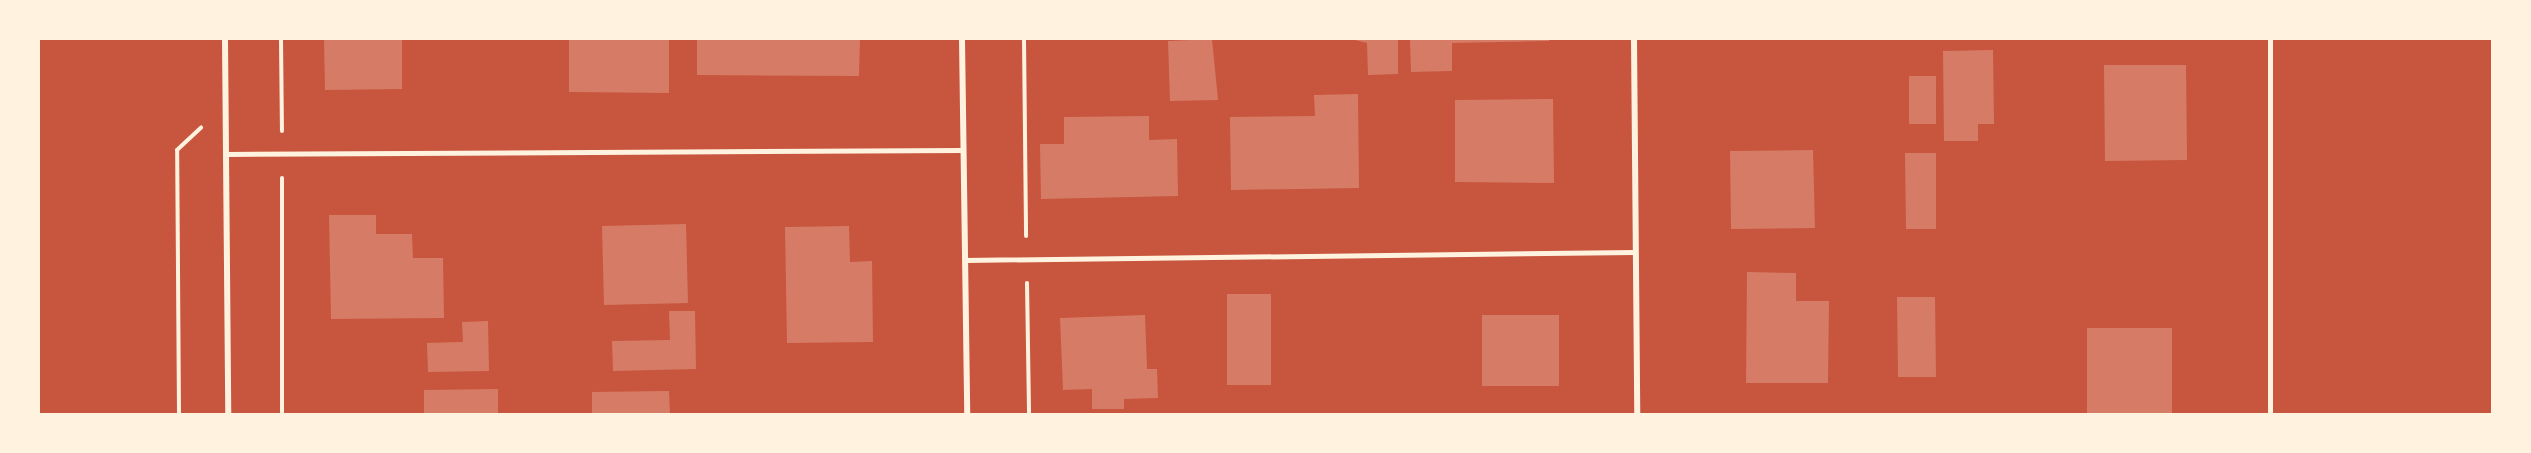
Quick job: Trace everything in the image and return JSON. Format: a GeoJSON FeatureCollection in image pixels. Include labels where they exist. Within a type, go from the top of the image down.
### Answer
{"type":"FeatureCollection","features":[{"type":"Feature","properties":{"kind":"street"},"geometry":{"type":"LineString","coordinates":[[225,39],[228,414]]}},
{"type":"Feature","properties":{"kind":"street"},"geometry":{"type":"LineString","coordinates":[[962,39],[967,414]]}},
{"type":"Feature","properties":{"kind":"street"},"geometry":{"type":"LineString","coordinates":[[1634,39],[1637,414]]}},
{"type":"Feature","properties":{"kind":"lane"},"geometry":{"type":"LineString","coordinates":[[2270,39],[2270,414]]}},
{"type":"Feature","properties":{"kind":"lane"},"geometry":{"type":"LineString","coordinates":[[226,154],[963,150]]}},
{"type":"Feature","properties":{"kind":"lane"},"geometry":{"type":"LineString","coordinates":[[965,260],[1635,252]]}},
{"type":"Feature","properties":{"kind":"path"},"geometry":{"type":"LineString","coordinates":[[281,39],[282,414]]}},
{"type":"Feature","properties":{"kind":"path"},"geometry":{"type":"LineString","coordinates":[[1024,39],[1029,414]]}},
{"type":"Feature","properties":{"kind":"path"},"geometry":{"type":"LineString","coordinates":[[179,414],[177,150],[225,106]]}},
{"type":"Feature","properties":{"kind":"building"},"geometry":{"type":"Polygon","coordinates":[[[324,39],[402,39],[402,89],[325,90],[324,39]]]}},
{"type":"Feature","properties":{"kind":"building"},"geometry":{"type":"Polygon","coordinates":[[[569,39],[669,39],[669,93],[569,92],[569,39]]]}},
{"type":"Feature","properties":{"kind":"building"},"geometry":{"type":"Polygon","coordinates":[[[697,39],[860,39],[859,76],[697,75],[697,39]]]}},
{"type":"Feature","properties":{"kind":"building"},"geometry":{"type":"Polygon","coordinates":[[[1212,39],[1218,100],[1170,101],[1168,41],[1212,39]]]}},
{"type":"Feature","properties":{"kind":"building"},"geometry":{"type":"Polygon","coordinates":[[[1351,39],[1398,39],[1398,74],[1368,75],[1367,43],[1351,39]]]}},
{"type":"Feature","properties":{"kind":"building"},"geometry":{"type":"Polygon","coordinates":[[[1410,39],[1549,39],[1549,41],[1452,43],[1452,71],[1411,72],[1410,39]]]}},
{"type":"Feature","properties":{"kind":"building"},"geometry":{"type":"Polygon","coordinates":[[[1993,50],[1994,124],[1978,124],[1978,141],[1944,141],[1943,51],[1993,50]]]}},
{"type":"Feature","properties":{"kind":"building"},"geometry":{"type":"Polygon","coordinates":[[[2104,65],[2186,65],[2187,160],[2105,161],[2104,65]]]}},
{"type":"Feature","properties":{"kind":"building"},"geometry":{"type":"Polygon","coordinates":[[[1909,76],[1936,76],[1936,124],[1909,124],[1909,76]]]}},
{"type":"Feature","properties":{"kind":"building"},"geometry":{"type":"Polygon","coordinates":[[[1358,94],[1359,188],[1231,190],[1230,117],[1315,116],[1314,95],[1358,94]]]}},
{"type":"Feature","properties":{"kind":"building"},"geometry":{"type":"Polygon","coordinates":[[[1553,99],[1554,183],[1455,182],[1455,100],[1553,99]]]}},
{"type":"Feature","properties":{"kind":"building"},"geometry":{"type":"Polygon","coordinates":[[[1149,116],[1149,140],[1177,139],[1178,196],[1041,199],[1040,144],[1064,144],[1064,117],[1149,116]]]}},
{"type":"Feature","properties":{"kind":"building"},"geometry":{"type":"Polygon","coordinates":[[[1813,150],[1815,228],[1731,229],[1730,151],[1813,150]]]}},
{"type":"Feature","properties":{"kind":"building"},"geometry":{"type":"Polygon","coordinates":[[[1905,153],[1936,153],[1936,229],[1906,229],[1905,153]]]}},
{"type":"Feature","properties":{"kind":"building"},"geometry":{"type":"Polygon","coordinates":[[[329,215],[376,215],[376,234],[412,234],[413,258],[443,258],[444,318],[331,319],[329,215]]]}},
{"type":"Feature","properties":{"kind":"building"},"geometry":{"type":"Polygon","coordinates":[[[686,224],[688,303],[604,305],[602,226],[686,224]]]}},
{"type":"Feature","properties":{"kind":"building"},"geometry":{"type":"Polygon","coordinates":[[[849,226],[850,262],[872,261],[873,342],[787,343],[785,227],[849,226]]]}},
{"type":"Feature","properties":{"kind":"building"},"geometry":{"type":"Polygon","coordinates":[[[1747,272],[1796,273],[1796,301],[1829,301],[1828,383],[1746,383],[1747,272]]]}},
{"type":"Feature","properties":{"kind":"building"},"geometry":{"type":"Polygon","coordinates":[[[1227,294],[1271,294],[1271,385],[1227,385],[1227,294]]]}},
{"type":"Feature","properties":{"kind":"building"},"geometry":{"type":"Polygon","coordinates":[[[1897,297],[1935,297],[1936,377],[1898,377],[1897,297]]]}},
{"type":"Feature","properties":{"kind":"building"},"geometry":{"type":"Polygon","coordinates":[[[669,311],[695,311],[696,369],[613,371],[612,341],[670,340],[669,311]]]}},
{"type":"Feature","properties":{"kind":"building"},"geometry":{"type":"Polygon","coordinates":[[[1145,315],[1147,369],[1157,369],[1158,398],[1124,399],[1124,409],[1092,409],[1092,389],[1063,390],[1060,318],[1145,315]]]}},
{"type":"Feature","properties":{"kind":"building"},"geometry":{"type":"Polygon","coordinates":[[[1482,315],[1559,315],[1559,386],[1482,386],[1482,315]]]}},
{"type":"Feature","properties":{"kind":"building"},"geometry":{"type":"Polygon","coordinates":[[[488,321],[489,371],[428,372],[427,343],[463,342],[462,322],[488,321]]]}},
{"type":"Feature","properties":{"kind":"building"},"geometry":{"type":"Polygon","coordinates":[[[2087,328],[2172,328],[2172,414],[2087,414],[2087,328]]]}},
{"type":"Feature","properties":{"kind":"building"},"geometry":{"type":"Polygon","coordinates":[[[498,389],[498,414],[424,414],[424,390],[498,389]]]}},
{"type":"Feature","properties":{"kind":"building"},"geometry":{"type":"Polygon","coordinates":[[[669,391],[670,414],[592,414],[592,392],[669,391]]]}}]}
